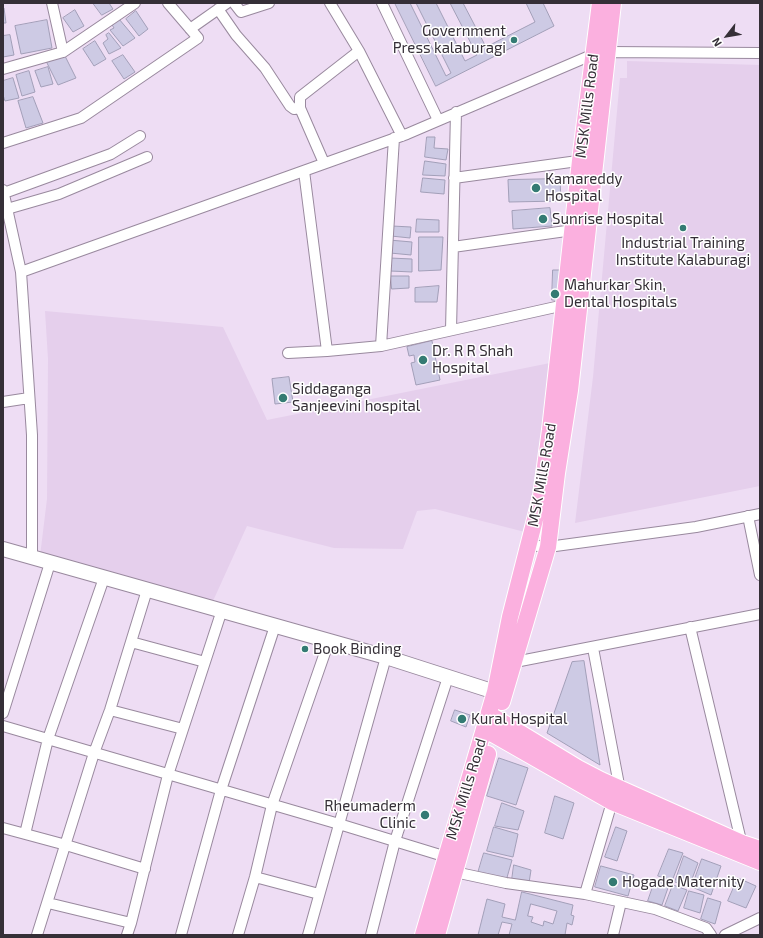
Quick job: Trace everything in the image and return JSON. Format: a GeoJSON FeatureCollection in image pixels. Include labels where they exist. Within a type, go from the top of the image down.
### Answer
{"type":"FeatureCollection","features":[{"type":"Feature","properties":{"kind":"main road","name":"MSK Mills Road"},"geometry":{"type":"LineString","coordinates":[[500,693],[510,617],[541,496],[550,430],[572,303],[600,53],[600,3]]}},
{"type":"Feature","properties":{"kind":"main road","name":"MSK Mills Road"},"geometry":{"type":"LineString","coordinates":[[600,53],[612,3]]}},
{"type":"Feature","properties":{"kind":"main road","name":"MSK Mills Road"},"geometry":{"type":"LineString","coordinates":[[423,935],[450,865],[500,693],[515,662],[548,547],[557,473],[570,390],[573,230],[588,160]]}},
{"type":"Feature","properties":{"kind":"main road"},"geometry":{"type":"LineString","coordinates":[[493,716],[578,768],[616,796]]}},
{"type":"Feature","properties":{"kind":"main road"},"geometry":{"type":"LineString","coordinates":[[489,731],[616,796],[749,854],[760,849]]}},
{"type":"Feature","properties":{"kind":"main road","name":"MSK Mills Road"},"geometry":{"type":"LineString","coordinates":[[437,935],[450,865]]}},
{"type":"Feature","properties":{"kind":"street"},"geometry":{"type":"LineString","coordinates":[[52,3],[63,52]]}},
{"type":"Feature","properties":{"kind":"street"},"geometry":{"type":"LineString","coordinates":[[3,69],[63,52],[135,3]]}},
{"type":"Feature","properties":{"kind":"street"},"geometry":{"type":"LineString","coordinates":[[3,143],[81,118],[198,38],[168,3]]}},
{"type":"Feature","properties":{"kind":"street"},"geometry":{"type":"LineString","coordinates":[[190,29],[227,3]]}},
{"type":"Feature","properties":{"kind":"street"},"geometry":{"type":"LineString","coordinates":[[234,3],[241,12],[269,3]]}},
{"type":"Feature","properties":{"kind":"street"},"geometry":{"type":"LineString","coordinates":[[330,3],[359,52],[398,137],[380,346]]}},
{"type":"Feature","properties":{"kind":"street"},"geometry":{"type":"LineString","coordinates":[[382,3],[438,120]]}},
{"type":"Feature","properties":{"kind":"street"},"geometry":{"type":"LineString","coordinates":[[218,9],[236,35],[265,68],[290,106],[294,110],[300,108]]}},
{"type":"Feature","properties":{"kind":"street"},"geometry":{"type":"LineString","coordinates":[[324,163],[300,108],[300,97],[359,52]]}},
{"type":"Feature","properties":{"kind":"street"},"geometry":{"type":"LineString","coordinates":[[21,272],[398,137],[600,53],[760,53]]}},
{"type":"Feature","properties":{"kind":"street"},"geometry":{"type":"LineString","coordinates":[[451,330],[456,112]]}},
{"type":"Feature","properties":{"kind":"street"},"geometry":{"type":"LineString","coordinates":[[32,558],[32,435],[21,272],[3,192],[112,154],[140,136]]}},
{"type":"Feature","properties":{"kind":"street"},"geometry":{"type":"LineString","coordinates":[[7,209],[58,194],[147,157]]}},
{"type":"Feature","properties":{"kind":"street"},"geometry":{"type":"LineString","coordinates":[[454,178],[588,160]]}},
{"type":"Feature","properties":{"kind":"street"},"geometry":{"type":"LineString","coordinates":[[304,171],[327,351]]}},
{"type":"Feature","properties":{"kind":"street"},"geometry":{"type":"LineString","coordinates":[[453,247],[573,230]]}},
{"type":"Feature","properties":{"kind":"street"},"geometry":{"type":"LineString","coordinates":[[288,353],[380,346],[572,303]]}},
{"type":"Feature","properties":{"kind":"street"},"geometry":{"type":"LineString","coordinates":[[3,402],[29,398]]}},
{"type":"Feature","properties":{"kind":"street"},"geometry":{"type":"LineString","coordinates":[[529,545],[548,547],[696,527],[760,514]]}},
{"type":"Feature","properties":{"kind":"street"},"geometry":{"type":"LineString","coordinates":[[748,516],[760,573]]}},
{"type":"Feature","properties":{"kind":"street"},"geometry":{"type":"LineString","coordinates":[[3,549],[386,657],[500,693]]}},
{"type":"Feature","properties":{"kind":"street"},"geometry":{"type":"LineString","coordinates":[[3,713],[50,563]]}},
{"type":"Feature","properties":{"kind":"street"},"geometry":{"type":"LineString","coordinates":[[25,834],[48,739],[104,578]]}},
{"type":"Feature","properties":{"kind":"street"},"geometry":{"type":"LineString","coordinates":[[37,935],[94,753],[110,710],[147,590]]}},
{"type":"Feature","properties":{"kind":"street"},"geometry":{"type":"LineString","coordinates":[[127,935],[168,775],[222,610]]}},
{"type":"Feature","properties":{"kind":"street"},"geometry":{"type":"LineString","coordinates":[[515,662],[593,648],[690,627],[760,614]]}},
{"type":"Feature","properties":{"kind":"street"},"geometry":{"type":"LineString","coordinates":[[181,935],[221,790],[275,626]]}},
{"type":"Feature","properties":{"kind":"street"},"geometry":{"type":"LineString","coordinates":[[690,627],[749,854]]}},
{"type":"Feature","properties":{"kind":"street"},"geometry":{"type":"LineString","coordinates":[[238,935],[272,805],[329,641]]}},
{"type":"Feature","properties":{"kind":"street"},"geometry":{"type":"LineString","coordinates":[[131,642],[204,662]]}},
{"type":"Feature","properties":{"kind":"street"},"geometry":{"type":"LineString","coordinates":[[585,894],[616,796],[593,648]]}},
{"type":"Feature","properties":{"kind":"street"},"geometry":{"type":"LineString","coordinates":[[308,935],[386,657]]}},
{"type":"Feature","properties":{"kind":"street"},"geometry":{"type":"LineString","coordinates":[[371,935],[395,841],[448,677]]}},
{"type":"Feature","properties":{"kind":"street"},"geometry":{"type":"LineString","coordinates":[[110,710],[182,729]]}},
{"type":"Feature","properties":{"kind":"street"},"geometry":{"type":"LineString","coordinates":[[3,726],[395,841],[450,865],[506,883],[585,894],[655,909],[706,928],[711,935]]}},
{"type":"Feature","properties":{"kind":"street"},"geometry":{"type":"LineString","coordinates":[[3,828],[145,869]]}},
{"type":"Feature","properties":{"kind":"street"},"geometry":{"type":"LineString","coordinates":[[254,877],[319,894]]}},
{"type":"Feature","properties":{"kind":"street"},"geometry":{"type":"LineString","coordinates":[[613,935],[621,902]]}},
{"type":"Feature","properties":{"kind":"street"},"geometry":{"type":"LineString","coordinates":[[48,903],[131,923]]}},
{"type":"Feature","properties":{"kind":"street"},"geometry":{"type":"LineString","coordinates":[[725,935],[760,918]]}},
{"type":"Feature","properties":{"kind":"shaded area","name":"Industrial Training Institute Kalaburagi"},"geometry":{"type":"Polygon","coordinates":[[[627,61],[760,65],[760,486],[575,523],[593,377],[620,78],[627,78],[627,61]]]}},
{"type":"Feature","properties":{"kind":"shaded area"},"geometry":{"type":"Polygon","coordinates":[[[45,311],[223,327],[267,420],[550,363],[533,500],[525,532],[435,509],[417,511],[403,549],[334,548],[247,526],[213,601],[40,556],[47,499],[48,359],[45,311]]]}},
{"type":"Feature","properties":{"kind":"building"},"geometry":{"type":"Polygon","coordinates":[[[93,3],[109,3],[113,9],[102,15],[93,3]]]}},
{"type":"Feature","properties":{"kind":"building","name":"Government Press kalaburagi"},"geometry":{"type":"Polygon","coordinates":[[[395,3],[410,3],[446,76],[451,73],[416,3],[436,3],[465,61],[477,55],[450,3],[463,3],[486,47],[535,22],[526,3],[543,3],[554,26],[436,86],[395,3]]]}},
{"type":"Feature","properties":{"kind":"building"},"geometry":{"type":"Polygon","coordinates":[[[4,8],[6,23],[3,23],[4,8]]]}},
{"type":"Feature","properties":{"kind":"building"},"geometry":{"type":"Polygon","coordinates":[[[75,10],[84,26],[73,32],[63,18],[75,10]]]}},
{"type":"Feature","properties":{"kind":"building"},"geometry":{"type":"Polygon","coordinates":[[[136,11],[148,29],[139,36],[126,19],[136,11]]]}},
{"type":"Feature","properties":{"kind":"building"},"geometry":{"type":"Polygon","coordinates":[[[119,19],[135,38],[123,46],[110,30],[114,28],[111,23],[119,19]]]}},
{"type":"Feature","properties":{"kind":"building"},"geometry":{"type":"Polygon","coordinates":[[[47,20],[52,48],[21,54],[15,26],[47,20]]]}},
{"type":"Feature","properties":{"kind":"building"},"geometry":{"type":"Polygon","coordinates":[[[109,33],[121,48],[109,54],[103,43],[108,39],[106,35],[109,33]]]}},
{"type":"Feature","properties":{"kind":"building"},"geometry":{"type":"Polygon","coordinates":[[[10,35],[14,55],[3,57],[3,36],[10,35]]]}},
{"type":"Feature","properties":{"kind":"building"},"geometry":{"type":"Polygon","coordinates":[[[95,41],[106,59],[94,66],[83,49],[95,41]]]}},
{"type":"Feature","properties":{"kind":"building"},"geometry":{"type":"Polygon","coordinates":[[[64,54],[76,78],[58,85],[46,61],[64,54]]]}},
{"type":"Feature","properties":{"kind":"building"},"geometry":{"type":"Polygon","coordinates":[[[123,55],[135,72],[124,79],[112,61],[123,55]]]}},
{"type":"Feature","properties":{"kind":"building"},"geometry":{"type":"Polygon","coordinates":[[[48,67],[53,84],[41,87],[35,71],[48,67]]]}},
{"type":"Feature","properties":{"kind":"building"},"geometry":{"type":"Polygon","coordinates":[[[29,71],[35,92],[22,96],[16,75],[29,71]]]}},
{"type":"Feature","properties":{"kind":"building"},"geometry":{"type":"Polygon","coordinates":[[[13,78],[19,98],[5,101],[3,95],[3,81],[13,78]]]}},
{"type":"Feature","properties":{"kind":"building"},"geometry":{"type":"Polygon","coordinates":[[[33,97],[43,123],[26,128],[18,101],[33,97]]]}},
{"type":"Feature","properties":{"kind":"building"},"geometry":{"type":"Polygon","coordinates":[[[427,137],[435,137],[434,148],[448,149],[446,160],[425,157],[427,137]]]}},
{"type":"Feature","properties":{"kind":"building"},"geometry":{"type":"Polygon","coordinates":[[[425,161],[446,164],[445,176],[423,175],[425,161]]]}},
{"type":"Feature","properties":{"kind":"building"},"geometry":{"type":"Polygon","coordinates":[[[423,178],[445,180],[444,194],[421,192],[423,178]]]}},
{"type":"Feature","properties":{"kind":"building"},"geometry":{"type":"Polygon","coordinates":[[[560,179],[561,201],[509,202],[508,180],[560,179]]]}},
{"type":"Feature","properties":{"kind":"building"},"geometry":{"type":"Polygon","coordinates":[[[550,208],[552,226],[513,229],[512,211],[550,208]]]}},
{"type":"Feature","properties":{"kind":"building"},"geometry":{"type":"Polygon","coordinates":[[[417,219],[439,220],[439,232],[416,232],[417,219]]]}},
{"type":"Feature","properties":{"kind":"building"},"geometry":{"type":"Polygon","coordinates":[[[392,226],[411,227],[410,238],[391,236],[392,226]]]}},
{"type":"Feature","properties":{"kind":"building"},"geometry":{"type":"Polygon","coordinates":[[[419,237],[443,237],[441,270],[419,271],[419,237]]]}},
{"type":"Feature","properties":{"kind":"building"},"geometry":{"type":"Polygon","coordinates":[[[389,240],[412,242],[411,255],[390,253],[389,240]]]}},
{"type":"Feature","properties":{"kind":"building"},"geometry":{"type":"Polygon","coordinates":[[[390,258],[412,259],[412,272],[390,271],[390,258]]]}},
{"type":"Feature","properties":{"kind":"building"},"geometry":{"type":"Polygon","coordinates":[[[553,270],[563,270],[561,300],[552,300],[553,270]]]}},
{"type":"Feature","properties":{"kind":"building"},"geometry":{"type":"Polygon","coordinates":[[[391,276],[409,276],[409,288],[392,289],[391,276]]]}},
{"type":"Feature","properties":{"kind":"building"},"geometry":{"type":"Polygon","coordinates":[[[439,286],[437,302],[415,302],[415,288],[439,286]]]}},
{"type":"Feature","properties":{"kind":"building"},"geometry":{"type":"Polygon","coordinates":[[[432,341],[440,380],[416,385],[411,363],[415,362],[414,355],[409,356],[407,347],[432,341]]]}},
{"type":"Feature","properties":{"kind":"building"},"geometry":{"type":"Polygon","coordinates":[[[289,377],[293,402],[275,404],[272,379],[289,377]]]}},
{"type":"Feature","properties":{"kind":"building"},"geometry":{"type":"Polygon","coordinates":[[[584,661],[600,765],[547,733],[572,662],[584,661]]]}},
{"type":"Feature","properties":{"kind":"building"},"geometry":{"type":"Polygon","coordinates":[[[455,710],[470,715],[466,727],[451,721],[455,710]]]}},
{"type":"Feature","properties":{"kind":"building"},"geometry":{"type":"Polygon","coordinates":[[[499,758],[528,768],[516,805],[487,796],[499,758]]]}},
{"type":"Feature","properties":{"kind":"building"},"geometry":{"type":"Polygon","coordinates":[[[555,796],[574,803],[563,839],[545,833],[555,796]]]}},
{"type":"Feature","properties":{"kind":"building"},"geometry":{"type":"Polygon","coordinates":[[[502,803],[524,811],[518,830],[495,826],[502,803]]]}},
{"type":"Feature","properties":{"kind":"building"},"geometry":{"type":"Polygon","coordinates":[[[494,827],[518,834],[513,857],[487,851],[494,827]]]}},
{"type":"Feature","properties":{"kind":"building"},"geometry":{"type":"Polygon","coordinates":[[[616,827],[627,831],[617,861],[605,857],[616,827]]]}},
{"type":"Feature","properties":{"kind":"building"},"geometry":{"type":"Polygon","coordinates":[[[669,849],[683,853],[672,881],[658,876],[669,849]]]}},
{"type":"Feature","properties":{"kind":"building"},"geometry":{"type":"Polygon","coordinates":[[[484,853],[512,860],[506,881],[478,873],[484,853]]]}},
{"type":"Feature","properties":{"kind":"building"},"geometry":{"type":"Polygon","coordinates":[[[684,856],[698,863],[689,887],[675,882],[684,856]]]}},
{"type":"Feature","properties":{"kind":"building"},"geometry":{"type":"Polygon","coordinates":[[[702,859],[721,866],[711,895],[692,887],[702,859]]]}},
{"type":"Feature","properties":{"kind":"building"},"geometry":{"type":"Polygon","coordinates":[[[514,865],[531,870],[529,883],[512,880],[514,865]]]}},
{"type":"Feature","properties":{"kind":"building"},"geometry":{"type":"Polygon","coordinates":[[[601,866],[634,875],[628,896],[595,887],[601,866]]]}},
{"type":"Feature","properties":{"kind":"building"},"geometry":{"type":"Polygon","coordinates":[[[738,878],[756,886],[746,908],[728,901],[738,878]]]}},
{"type":"Feature","properties":{"kind":"building"},"geometry":{"type":"Polygon","coordinates":[[[655,881],[669,885],[662,905],[648,901],[655,881]]]}},
{"type":"Feature","properties":{"kind":"building"},"geometry":{"type":"Polygon","coordinates":[[[673,885],[687,890],[678,911],[665,906],[673,885]]]}},
{"type":"Feature","properties":{"kind":"building"},"geometry":{"type":"Polygon","coordinates":[[[689,891],[704,895],[700,913],[684,908],[689,891]]]}},
{"type":"Feature","properties":{"kind":"building"},"geometry":{"type":"Polygon","coordinates":[[[522,892],[573,905],[571,915],[574,916],[572,925],[567,923],[565,935],[509,935],[512,924],[502,922],[498,935],[478,935],[487,899],[505,904],[502,917],[515,920],[522,892]],[[531,904],[528,916],[533,917],[531,922],[543,926],[544,921],[553,924],[557,911],[531,904]]]}},
{"type":"Feature","properties":{"kind":"building"},"geometry":{"type":"Polygon","coordinates":[[[708,898],[721,902],[715,924],[701,919],[708,898]]]}},
{"type":"Feature","properties":{"kind":"place","name":"Government Press kalaburagi"},"geometry":{"type":"Point","coordinates":[514,40]}},
{"type":"Feature","properties":{"kind":"place","name":"Kamareddy Hospital"},"geometry":{"type":"Point","coordinates":[536,188]}},
{"type":"Feature","properties":{"kind":"place","name":"Sunrise Hospital"},"geometry":{"type":"Point","coordinates":[543,219]}},
{"type":"Feature","properties":{"kind":"place","name":"Industrial Training Institute Kalaburagi"},"geometry":{"type":"Point","coordinates":[683,228]}},
{"type":"Feature","properties":{"kind":"place","name":"Mahurkar Skin, Dental Hospitals"},"geometry":{"type":"Point","coordinates":[555,294]}},
{"type":"Feature","properties":{"kind":"place","name":"Dr. R R Shah Hospital"},"geometry":{"type":"Point","coordinates":[423,360]}},
{"type":"Feature","properties":{"kind":"place","name":"Siddaganga Sanjeevini hospital"},"geometry":{"type":"Point","coordinates":[283,398]}},
{"type":"Feature","properties":{"kind":"place","name":"Book Binding"},"geometry":{"type":"Point","coordinates":[305,649]}},
{"type":"Feature","properties":{"kind":"place","name":"Kural Hospital"},"geometry":{"type":"Point","coordinates":[462,719]}},
{"type":"Feature","properties":{"kind":"place","name":"Rheumaderm Clinic"},"geometry":{"type":"Point","coordinates":[425,815]}},
{"type":"Feature","properties":{"kind":"place","name":"Hogade Maternity"},"geometry":{"type":"Point","coordinates":[613,882]}}]}
